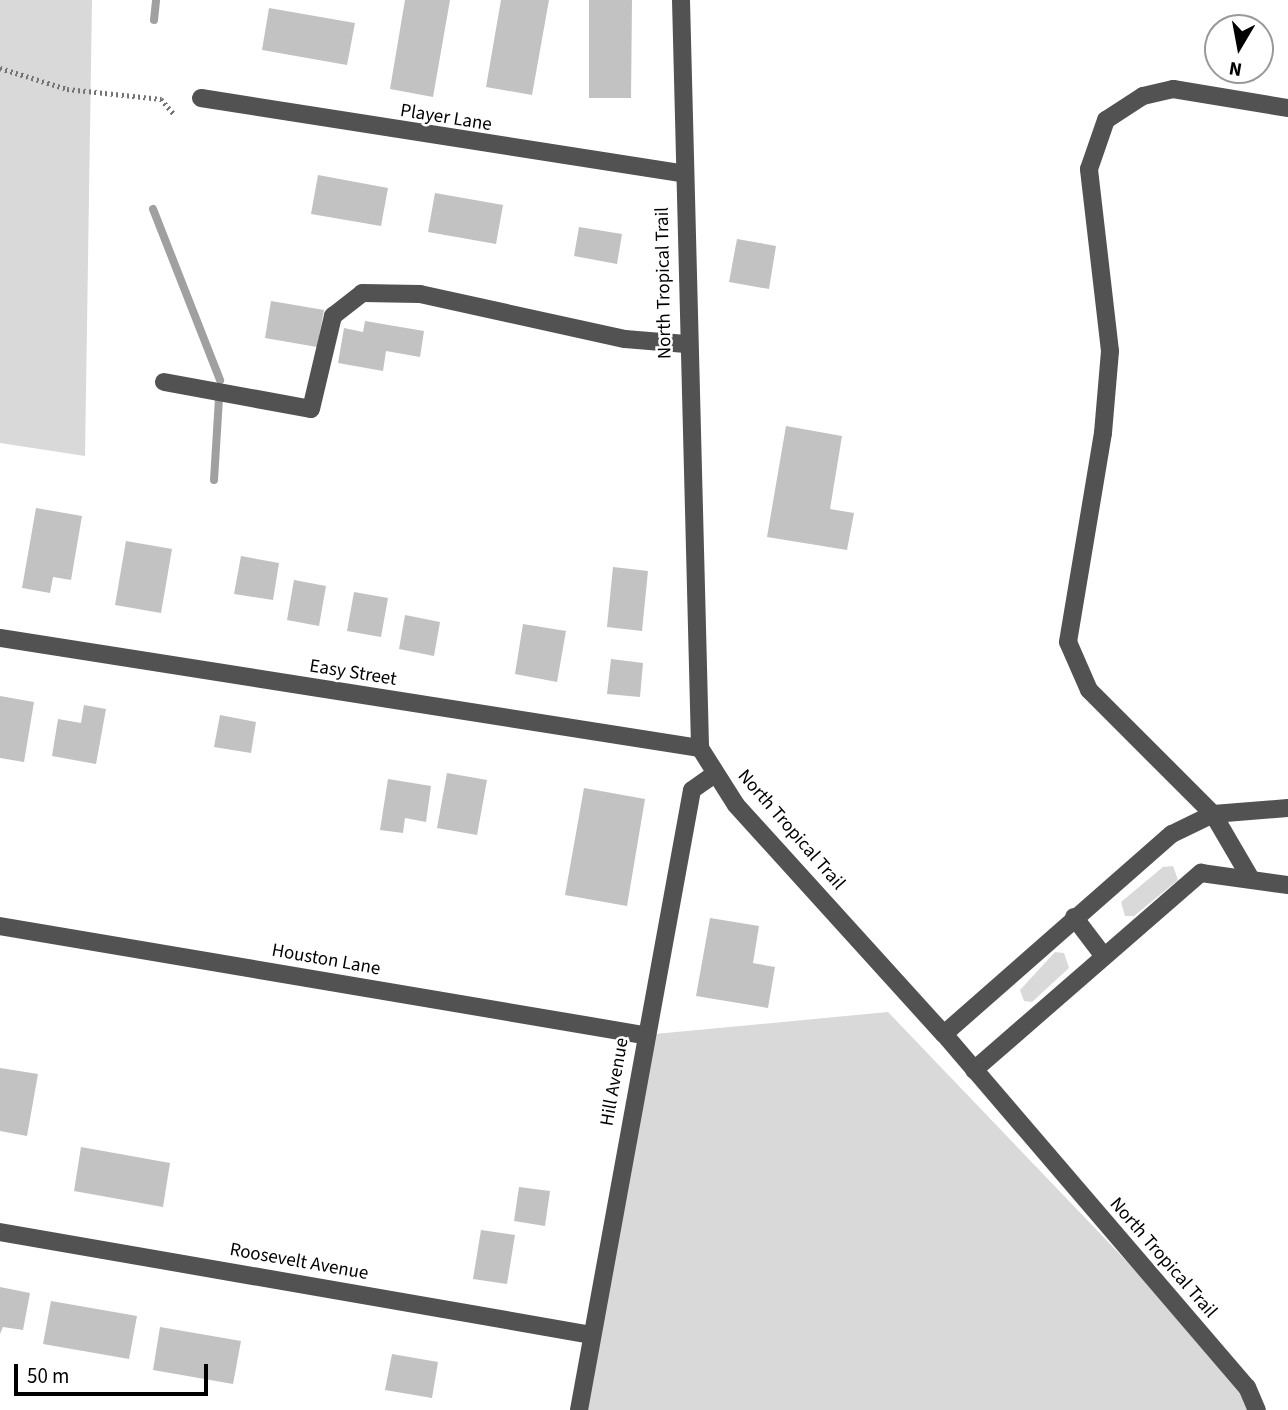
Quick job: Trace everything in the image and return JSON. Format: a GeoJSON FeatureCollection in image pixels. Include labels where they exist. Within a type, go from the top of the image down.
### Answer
{"type":"FeatureCollection","features":[{"type":"Feature","properties":{"kind":"street","name":"North Tropical Trail"},"geometry":{"type":"LineString","coordinates":[[681,0],[686,344],[700,748],[736,805],[944,1034],[1247,1387],[1257,1410]]}},
{"type":"Feature","properties":{"kind":"street"},"geometry":{"type":"LineString","coordinates":[[1251,880],[1213,814],[1089,690],[1068,642],[1103,433],[1110,351],[1089,169],[1106,120],[1143,96],[1173,89],[1288,108]]}},
{"type":"Feature","properties":{"kind":"street","name":"Player Lane"},"geometry":{"type":"LineString","coordinates":[[201,98],[684,174]]}},
{"type":"Feature","properties":{"kind":"street"},"geometry":{"type":"LineString","coordinates":[[164,382],[311,409],[333,316],[362,293],[420,294],[625,339],[686,344]]}},
{"type":"Feature","properties":{"kind":"street","name":"Easy Street"},"geometry":{"type":"LineString","coordinates":[[0,638],[700,748]]}},
{"type":"Feature","properties":{"kind":"street","name":"Hill Avenue"},"geometry":{"type":"LineString","coordinates":[[579,1410],[645,1035],[692,790],[715,774]]}},
{"type":"Feature","properties":{"kind":"street"},"geometry":{"type":"LineString","coordinates":[[944,1034],[1074,917],[1172,834],[1213,814],[1288,808]]}},
{"type":"Feature","properties":{"kind":"street"},"geometry":{"type":"LineString","coordinates":[[974,1070],[1103,955],[1201,873],[1288,885]]}},
{"type":"Feature","properties":{"kind":"street"},"geometry":{"type":"LineString","coordinates":[[1074,917],[1103,955]]}},
{"type":"Feature","properties":{"kind":"street","name":"Houston Lane"},"geometry":{"type":"LineString","coordinates":[[0,926],[645,1035]]}},
{"type":"Feature","properties":{"kind":"street","name":"Roosevelt Avenue"},"geometry":{"type":"LineString","coordinates":[[0,1232],[592,1335]]}},
{"type":"Feature","properties":{"kind":"path"},"geometry":{"type":"LineString","coordinates":[[0,68],[66,89],[161,99],[175,115]]}},
{"type":"Feature","properties":{"kind":"shaded area"},"geometry":{"type":"Polygon","coordinates":[[[0,0],[92,0],[85,456],[0,443],[0,0]]]}},
{"type":"Feature","properties":{"kind":"shaded area"},"geometry":{"type":"Polygon","coordinates":[[[1173,866],[1178,880],[1134,916],[1125,916],[1121,902],[1163,867],[1173,866]]]}},
{"type":"Feature","properties":{"kind":"shaded area"},"geometry":{"type":"Polygon","coordinates":[[[1055,952],[1064,953],[1069,968],[1032,1002],[1024,1001],[1020,990],[1055,952]]]}},
{"type":"Feature","properties":{"kind":"shaded area"},"geometry":{"type":"Polygon","coordinates":[[[888,1012],[1247,1387],[1252,1410],[580,1410],[644,1035],[888,1012]]]}},
{"type":"Feature","properties":{"kind":"building"},"geometry":{"type":"Polygon","coordinates":[[[405,0],[450,0],[433,97],[390,89],[405,0]]]}},
{"type":"Feature","properties":{"kind":"building"},"geometry":{"type":"Polygon","coordinates":[[[501,0],[549,0],[532,95],[486,87],[501,0]]]}},
{"type":"Feature","properties":{"kind":"building"},"geometry":{"type":"Polygon","coordinates":[[[589,0],[632,0],[631,98],[589,98],[589,0]]]}},
{"type":"Feature","properties":{"kind":"building"},"geometry":{"type":"Polygon","coordinates":[[[269,8],[355,23],[347,65],[262,50],[269,8]]]}},
{"type":"Feature","properties":{"kind":"building"},"geometry":{"type":"Polygon","coordinates":[[[318,175],[388,188],[381,226],[311,214],[318,175]]]}},
{"type":"Feature","properties":{"kind":"building"},"geometry":{"type":"Polygon","coordinates":[[[435,193],[503,205],[496,244],[428,232],[435,193]]]}},
{"type":"Feature","properties":{"kind":"building"},"geometry":{"type":"Polygon","coordinates":[[[579,227],[622,234],[617,264],[574,256],[579,227]]]}},
{"type":"Feature","properties":{"kind":"building"},"geometry":{"type":"Polygon","coordinates":[[[737,239],[776,246],[769,289],[729,282],[737,239]]]}},
{"type":"Feature","properties":{"kind":"building"},"geometry":{"type":"Polygon","coordinates":[[[271,301],[324,310],[317,347],[265,338],[271,301]]]}},
{"type":"Feature","properties":{"kind":"building"},"geometry":{"type":"Polygon","coordinates":[[[365,321],[424,331],[420,357],[386,351],[383,371],[338,363],[344,328],[363,332],[365,321]]]}},
{"type":"Feature","properties":{"kind":"building"},"geometry":{"type":"Polygon","coordinates":[[[786,426],[842,436],[830,509],[854,513],[847,550],[767,537],[786,426]]]}},
{"type":"Feature","properties":{"kind":"building"},"geometry":{"type":"Polygon","coordinates":[[[36,508],[82,516],[71,580],[53,577],[50,593],[22,588],[36,508]]]}},
{"type":"Feature","properties":{"kind":"building"},"geometry":{"type":"Polygon","coordinates":[[[126,541],[172,549],[161,613],[115,605],[126,541]]]}},
{"type":"Feature","properties":{"kind":"building"},"geometry":{"type":"Polygon","coordinates":[[[241,556],[279,563],[273,600],[234,594],[241,556]]]}},
{"type":"Feature","properties":{"kind":"building"},"geometry":{"type":"Polygon","coordinates":[[[613,567],[648,571],[642,631],[607,627],[613,567]]]}},
{"type":"Feature","properties":{"kind":"building"},"geometry":{"type":"Polygon","coordinates":[[[294,580],[326,586],[319,626],[287,620],[294,580]]]}},
{"type":"Feature","properties":{"kind":"building"},"geometry":{"type":"Polygon","coordinates":[[[354,592],[388,598],[381,637],[347,631],[354,592]]]}},
{"type":"Feature","properties":{"kind":"building"},"geometry":{"type":"Polygon","coordinates":[[[405,615],[440,622],[434,656],[399,649],[405,615]]]}},
{"type":"Feature","properties":{"kind":"building"},"geometry":{"type":"Polygon","coordinates":[[[523,624],[566,631],[557,682],[515,674],[523,624]]]}},
{"type":"Feature","properties":{"kind":"building"},"geometry":{"type":"Polygon","coordinates":[[[611,659],[643,663],[640,697],[607,694],[611,659]]]}},
{"type":"Feature","properties":{"kind":"building"},"geometry":{"type":"Polygon","coordinates":[[[0,696],[34,702],[24,762],[0,758],[0,696]]]}},
{"type":"Feature","properties":{"kind":"building"},"geometry":{"type":"Polygon","coordinates":[[[84,705],[106,709],[96,764],[52,756],[58,719],[81,723],[84,705]]]}},
{"type":"Feature","properties":{"kind":"building"},"geometry":{"type":"Polygon","coordinates":[[[220,715],[256,722],[251,753],[214,747],[220,715]]]}},
{"type":"Feature","properties":{"kind":"building"},"geometry":{"type":"Polygon","coordinates":[[[447,773],[487,780],[477,835],[437,828],[447,773]]]}},
{"type":"Feature","properties":{"kind":"building"},"geometry":{"type":"Polygon","coordinates":[[[388,779],[431,786],[426,822],[405,818],[403,833],[380,830],[388,779]]]}},
{"type":"Feature","properties":{"kind":"building"},"geometry":{"type":"Polygon","coordinates":[[[584,788],[645,799],[627,906],[565,895],[584,788]]]}},
{"type":"Feature","properties":{"kind":"building"},"geometry":{"type":"Polygon","coordinates":[[[710,918],[759,926],[753,963],[775,967],[768,1008],[696,996],[710,918]]]}},
{"type":"Feature","properties":{"kind":"building"},"geometry":{"type":"Polygon","coordinates":[[[0,1068],[38,1074],[27,1136],[0,1131],[0,1068]]]}},
{"type":"Feature","properties":{"kind":"building"},"geometry":{"type":"Polygon","coordinates":[[[81,1147],[170,1163],[163,1207],[74,1191],[81,1147]]]}},
{"type":"Feature","properties":{"kind":"building"},"geometry":{"type":"Polygon","coordinates":[[[519,1187],[550,1191],[545,1226],[514,1221],[519,1187]]]}},
{"type":"Feature","properties":{"kind":"building"},"geometry":{"type":"Polygon","coordinates":[[[481,1230],[515,1235],[507,1284],[473,1279],[481,1230]]]}},
{"type":"Feature","properties":{"kind":"building"},"geometry":{"type":"Polygon","coordinates":[[[0,1287],[30,1293],[23,1330],[3,1327],[0,1334],[0,1287]]]}},
{"type":"Feature","properties":{"kind":"building"},"geometry":{"type":"Polygon","coordinates":[[[51,1301],[137,1316],[129,1359],[43,1344],[51,1301]]]}},
{"type":"Feature","properties":{"kind":"building"},"geometry":{"type":"Polygon","coordinates":[[[160,1327],[241,1341],[233,1384],[153,1370],[160,1327]]]}},
{"type":"Feature","properties":{"kind":"building"},"geometry":{"type":"Polygon","coordinates":[[[392,1354],[438,1362],[432,1398],[385,1390],[392,1354]]]}},
{"type":"Feature","properties":{"kind":"waterway"},"geometry":{"type":"LineString","coordinates":[[154,20],[156,0]]}},
{"type":"Feature","properties":{"kind":"waterway"},"geometry":{"type":"LineString","coordinates":[[153,209],[220,380]]}},
{"type":"Feature","properties":{"kind":"waterway"},"geometry":{"type":"LineString","coordinates":[[214,480],[219,398]]}}]}
